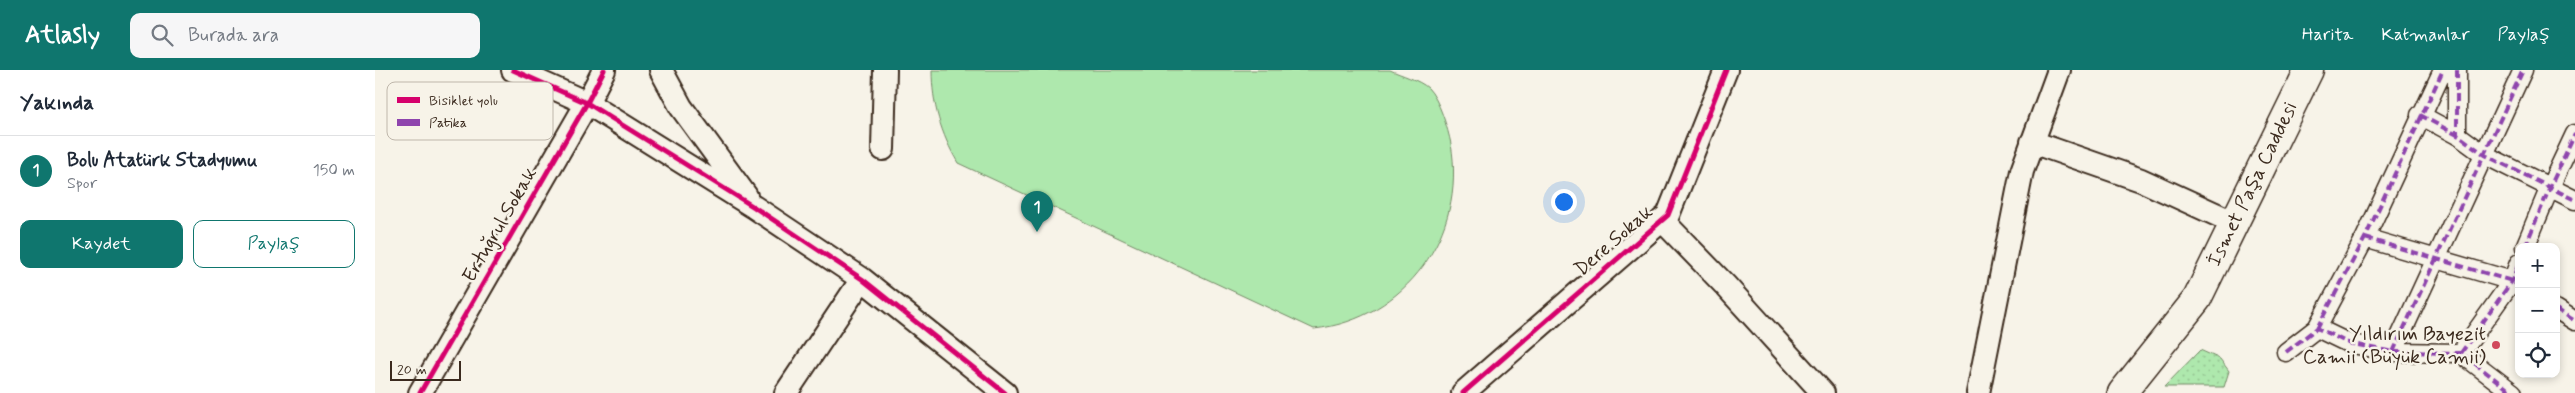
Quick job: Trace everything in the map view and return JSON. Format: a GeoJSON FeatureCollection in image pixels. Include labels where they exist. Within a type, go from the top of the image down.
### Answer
{"type":"FeatureCollection","features":[{"type":"Feature","properties":{"kind":"main road","name":"İsmet Paşa Caddesi"},"geometry":{"type":"LineString","coordinates":[[2122,393],[2197,299],[2309,70]]}},
{"type":"Feature","properties":{"kind":"street"},"geometry":{"type":"LineString","coordinates":[[513,70],[539,82]]}},
{"type":"Feature","properties":{"kind":"street","name":"Ertuğrul Sokak"},"geometry":{"type":"LineString","coordinates":[[420,393],[587,104],[604,70]]}},
{"type":"Feature","properties":{"kind":"street"},"geometry":{"type":"LineString","coordinates":[[661,70],[681,107],[754,207]]}},
{"type":"Feature","properties":{"kind":"street"},"geometry":{"type":"LineString","coordinates":[[883,149],[885,70]]}},
{"type":"Feature","properties":{"kind":"street","name":"Dere Sokak"},"geometry":{"type":"LineString","coordinates":[[1463,393],[1667,215],[1726,70]]}},
{"type":"Feature","properties":{"kind":"street"},"geometry":{"type":"LineString","coordinates":[[1978,393],[2022,170],[2059,70]]}},
{"type":"Feature","properties":{"kind":"street"},"geometry":{"type":"LineString","coordinates":[[2286,352],[2317,328],[2365,238],[2443,70]]}},
{"type":"Feature","properties":{"kind":"street"},"geometry":{"type":"LineString","coordinates":[[2457,70],[2457,135],[2459,136]]}},
{"type":"Feature","properties":{"kind":"street"},"geometry":{"type":"LineString","coordinates":[[2393,352],[2434,259],[2485,155],[2523,70]]}},
{"type":"Feature","properties":{"kind":"street"},"geometry":{"type":"LineString","coordinates":[[553,88],[587,104],[754,207],[862,279],[1005,393]]}},
{"type":"Feature","properties":{"kind":"street"},"geometry":{"type":"LineString","coordinates":[[2420,116],[2459,136],[2485,155],[2575,200]]}},
{"type":"Feature","properties":{"kind":"street"},"geometry":{"type":"LineString","coordinates":[[2527,243],[2549,187],[2575,134]]}},
{"type":"Feature","properties":{"kind":"street"},"geometry":{"type":"LineString","coordinates":[[2032,142],[2141,180],[2235,223]]}},
{"type":"Feature","properties":{"kind":"street"},"geometry":{"type":"LineString","coordinates":[[1662,220],[1725,285],[1823,393]]}},
{"type":"Feature","properties":{"kind":"street"},"geometry":{"type":"LineString","coordinates":[[2365,238],[2515,284],[2461,353]]}},
{"type":"Feature","properties":{"kind":"street"},"geometry":{"type":"LineString","coordinates":[[786,393],[862,279]]}},
{"type":"Feature","properties":{"kind":"street"},"geometry":{"type":"LineString","coordinates":[[2560,312],[2575,321]]}},
{"type":"Feature","properties":{"kind":"street"},"geometry":{"type":"LineString","coordinates":[[2317,328],[2348,344],[2393,352],[2461,353],[2513,393]]}},
{"type":"Feature","properties":{"kind":"green space"},"geometry":{"type":"Polygon","coordinates":[[[932,70],[1390,70],[1415,80],[1428,88],[1439,107],[1451,144],[1453,177],[1449,209],[1439,239],[1423,266],[1402,290],[1376,308],[1347,322],[1314,329],[958,163],[942,130],[932,83],[932,70]]]}},
{"type":"Feature","properties":{"kind":"green space"},"geometry":{"type":"Polygon","coordinates":[[[2200,350],[2220,359],[2229,371],[2224,387],[2164,387],[2200,350]]]}},
{"type":"Feature","properties":{"kind":"marked path"},"geometry":{"type":"LineString","coordinates":[[2317,328],[2365,238],[2443,70]]}},
{"type":"Feature","properties":{"kind":"marked path"},"geometry":{"type":"LineString","coordinates":[[2457,70],[2457,135],[2459,136]]}},
{"type":"Feature","properties":{"kind":"marked path"},"geometry":{"type":"LineString","coordinates":[[2393,352],[2523,70]]}},
{"type":"Feature","properties":{"kind":"marked path"},"geometry":{"type":"LineString","coordinates":[[2420,115],[2459,136],[2485,155],[2575,200]]}},
{"type":"Feature","properties":{"kind":"marked path"},"geometry":{"type":"LineString","coordinates":[[2527,243],[2575,134]]}},
{"type":"Feature","properties":{"kind":"marked path"},"geometry":{"type":"LineString","coordinates":[[2365,238],[2515,283]]}},
{"type":"Feature","properties":{"kind":"marked path"},"geometry":{"type":"LineString","coordinates":[[2461,353],[2512,281],[2515,273]]}},
{"type":"Feature","properties":{"kind":"marked path"},"geometry":{"type":"LineString","coordinates":[[2560,312],[2575,321]]}},
{"type":"Feature","properties":{"kind":"marked path"},"geometry":{"type":"LineString","coordinates":[[2286,352],[2317,328],[2348,343],[2393,352],[2461,353],[2513,393]]}},
{"type":"Feature","properties":{"kind":"cycle path"},"geometry":{"type":"LineString","coordinates":[[513,70],[540,82]]}},
{"type":"Feature","properties":{"kind":"cycle path"},"geometry":{"type":"LineString","coordinates":[[420,393],[587,103],[604,70]]}},
{"type":"Feature","properties":{"kind":"cycle path"},"geometry":{"type":"LineString","coordinates":[[1463,393],[1668,215],[1726,70]]}},
{"type":"Feature","properties":{"kind":"cycle path"},"geometry":{"type":"LineString","coordinates":[[553,88],[587,103],[754,207],[862,279],[1005,393]]}},
{"type":"Feature","properties":{"kind":"place","name":"Bolu Atatürk Stadyumu"},"geometry":{"type":"Point","coordinates":[1037,232]}},
{"type":"Feature","properties":{"kind":"place","name":"Yıldırım Bayezit Camii (Büyük Camii)"},"geometry":{"type":"Point","coordinates":[2496,345]}}]}
